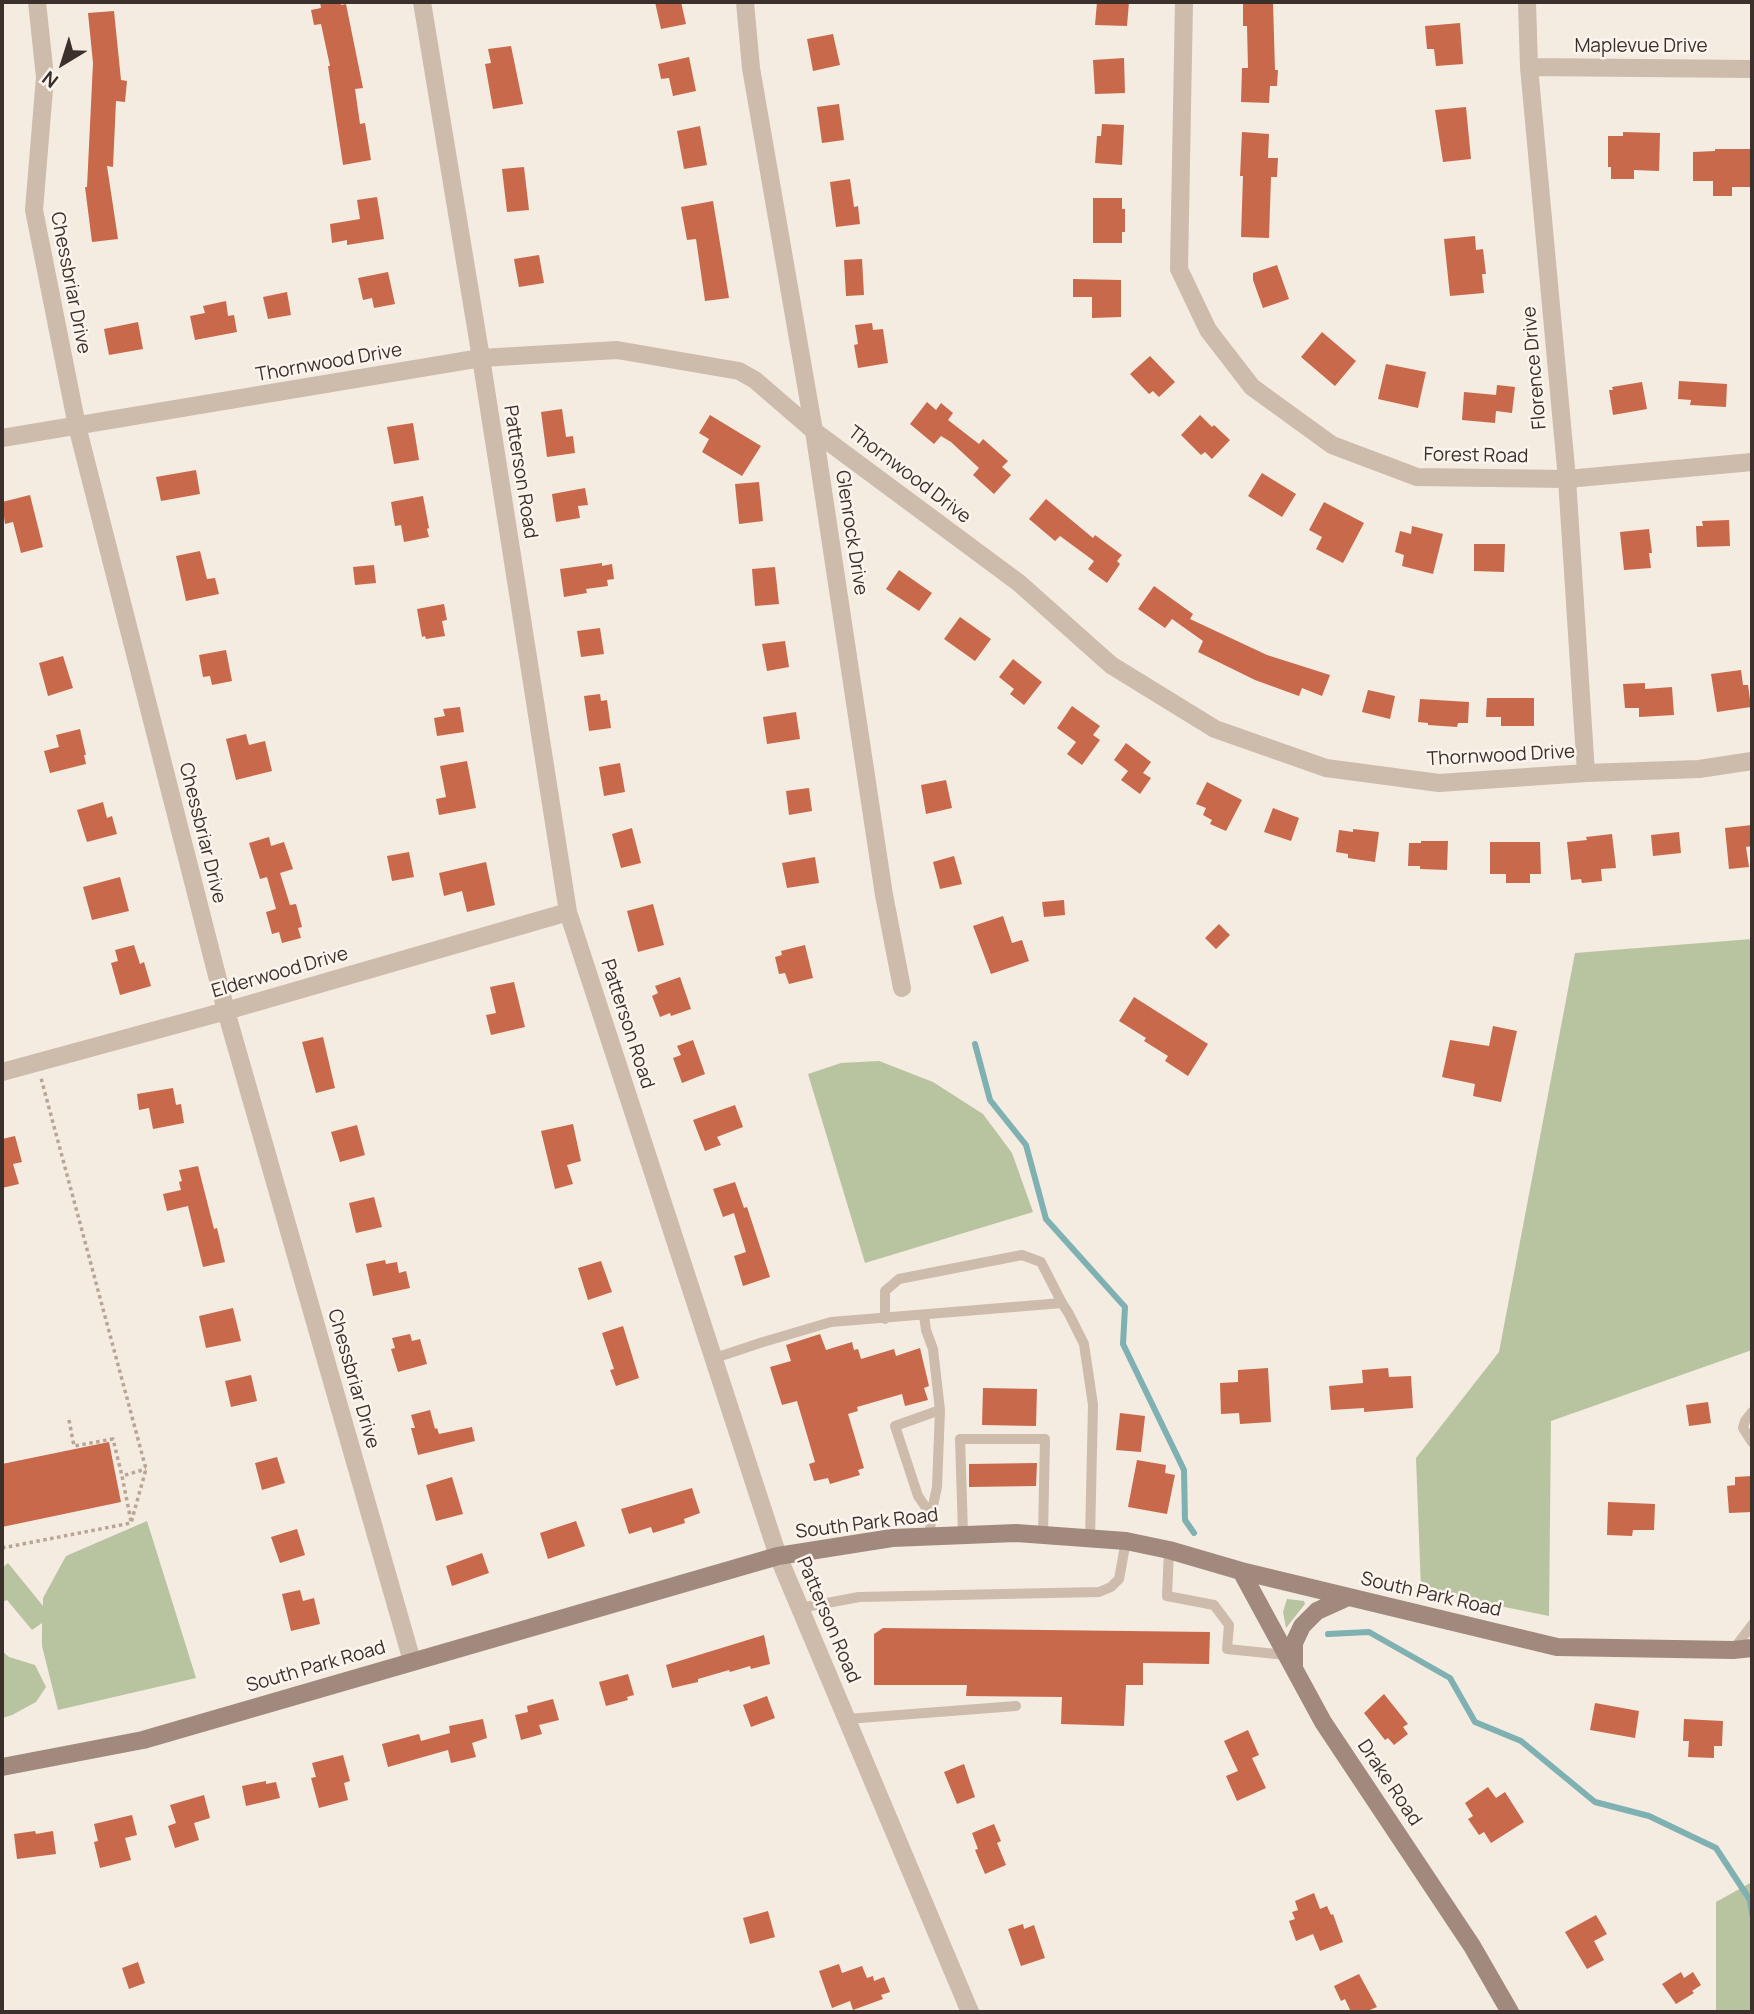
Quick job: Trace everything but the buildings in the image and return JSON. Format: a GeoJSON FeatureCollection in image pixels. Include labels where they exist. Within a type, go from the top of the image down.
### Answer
{"type":"FeatureCollection","features":[{"type":"Feature","properties":{"kind":"main road","name":"South Park Road"},"geometry":{"type":"LineString","coordinates":[[2,1767],[143,1740],[778,1556],[892,1538],[930,1535],[1016,1533],[1126,1542],[1169,1550],[1241,1572],[1557,1647],[1732,1650],[1752,1648]]}},
{"type":"Feature","properties":{"kind":"main road","name":"Drake Road"},"geometry":{"type":"LineString","coordinates":[[1241,1572],[1323,1722],[1472,1945],[1510,2012]]}},
{"type":"Feature","properties":{"kind":"main road"},"geometry":{"type":"LineString","coordinates":[[1290,1662],[1294,1643],[1302,1626],[1317,1611],[1348,1597]]}},
{"type":"Feature","properties":{"kind":"street","name":"Chessbriar Drive"},"geometry":{"type":"LineString","coordinates":[[37,2],[45,77],[34,209],[77,426],[226,1011],[412,1661]]}},
{"type":"Feature","properties":{"kind":"street","name":"Patterson Road"},"geometry":{"type":"LineString","coordinates":[[422,2],[568,912],[778,1556],[970,2012]]}},
{"type":"Feature","properties":{"kind":"street","name":"Glenrock Drive"},"geometry":{"type":"LineString","coordinates":[[745,2],[751,68],[814,431],[884,895],[902,988]]}},
{"type":"Feature","properties":{"kind":"street","name":"Forest Road"},"geometry":{"type":"LineString","coordinates":[[1184,2],[1179,269],[1208,330],[1252,387],[1332,445],[1417,477],[1567,479],[1752,462]]}},
{"type":"Feature","properties":{"kind":"street","name":"Florence Drive"},"geometry":{"type":"LineString","coordinates":[[1527,2],[1529,67],[1567,479],[1586,773]]}},
{"type":"Feature","properties":{"kind":"street","name":"Maplevue Drive"},"geometry":{"type":"LineString","coordinates":[[1529,67],[1752,69]]}},
{"type":"Feature","properties":{"kind":"street","name":"Thornwood Drive"},"geometry":{"type":"LineString","coordinates":[[2,438],[481,358],[617,350],[739,371],[755,380],[814,431],[1019,583],[1111,665],[1215,729],[1326,768],[1439,783],[1699,769],[1752,761]]}},
{"type":"Feature","properties":{"kind":"street","name":"Elderwood Drive"},"geometry":{"type":"LineString","coordinates":[[2,1072],[226,1011],[568,912]]}},
{"type":"Feature","properties":{"kind":"lane"},"geometry":{"type":"LineString","coordinates":[[885,1319],[885,1291],[899,1279],[1022,1255],[1041,1262],[1084,1344],[1093,1405],[1090,1539]]}},
{"type":"Feature","properties":{"kind":"lane"},"geometry":{"type":"LineString","coordinates":[[715,1358],[831,1322],[1062,1303]]}},
{"type":"Feature","properties":{"kind":"lane"},"geometry":{"type":"LineString","coordinates":[[924,1315],[933,1349],[940,1410],[937,1487],[930,1535]]}},
{"type":"Feature","properties":{"kind":"lane"},"geometry":{"type":"LineString","coordinates":[[931,1515],[918,1496],[895,1426],[940,1410]]}},
{"type":"Feature","properties":{"kind":"lane"},"geometry":{"type":"LineString","coordinates":[[1752,1412],[1743,1427],[1752,1441]]}},
{"type":"Feature","properties":{"kind":"lane"},"geometry":{"type":"LineString","coordinates":[[963,1534],[960,1439],[1045,1439],[1043,1535]]}},
{"type":"Feature","properties":{"kind":"lane"},"geometry":{"type":"LineString","coordinates":[[800,1608],[859,1597],[1099,1592],[1111,1587],[1119,1579],[1126,1542]]}},
{"type":"Feature","properties":{"kind":"lane"},"geometry":{"type":"LineString","coordinates":[[1169,1550],[1167,1596],[1214,1605],[1229,1625],[1227,1649],[1290,1662]]}},
{"type":"Feature","properties":{"kind":"lane"},"geometry":{"type":"LineString","coordinates":[[1732,1650],[1752,1625]]}},
{"type":"Feature","properties":{"kind":"lane"},"geometry":{"type":"LineString","coordinates":[[847,1719],[1016,1706]]}},
{"type":"Feature","properties":{"kind":"path"},"geometry":{"type":"LineString","coordinates":[[37,1062],[146,1469],[131,1523]]}},
{"type":"Feature","properties":{"kind":"path"},"geometry":{"type":"LineString","coordinates":[[69,1420],[74,1446],[113,1439],[131,1523]]}},
{"type":"Feature","properties":{"kind":"path"},"geometry":{"type":"LineString","coordinates":[[122,1476],[146,1469]]}},
{"type":"Feature","properties":{"kind":"path"},"geometry":{"type":"LineString","coordinates":[[2,1548],[131,1523]]}},
{"type":"Feature","properties":{"kind":"green space"},"geometry":{"type":"Polygon","coordinates":[[[1752,939],[1752,1350],[1551,1421],[1549,1616],[1421,1590],[1416,1458],[1499,1352],[1575,953],[1752,939]]]}},
{"type":"Feature","properties":{"kind":"green space"},"geometry":{"type":"Polygon","coordinates":[[[879,1061],[933,1082],[983,1114],[1012,1153],[1033,1212],[865,1263],[808,1074],[841,1063],[879,1061]]]}},
{"type":"Feature","properties":{"kind":"green space"},"geometry":{"type":"Polygon","coordinates":[[[147,1521],[196,1678],[58,1710],[42,1646],[42,1623],[32,1630],[7,1600],[2,1602],[2,1568],[8,1563],[43,1606],[43,1598],[66,1556],[147,1521]]]}},
{"type":"Feature","properties":{"kind":"green space"},"geometry":{"type":"Polygon","coordinates":[[[1287,1599],[1304,1601],[1305,1604],[1286,1628],[1283,1612],[1287,1599]]]}},
{"type":"Feature","properties":{"kind":"green space"},"geometry":{"type":"Polygon","coordinates":[[[2,1651],[9,1657],[35,1665],[46,1687],[36,1702],[2,1718],[2,1651]]]}},
{"type":"Feature","properties":{"kind":"green space"},"geometry":{"type":"Polygon","coordinates":[[[1752,1882],[1752,2012],[1716,2012],[1716,1902],[1752,1882]]]}},
{"type":"Feature","properties":{"kind":"waterway"},"geometry":{"type":"LineString","coordinates":[[975,1044],[990,1100],[1026,1145],[1046,1219],[1125,1307],[1123,1344],[1184,1470],[1185,1520],[1194,1533]]}},
{"type":"Feature","properties":{"kind":"waterway"},"geometry":{"type":"LineString","coordinates":[[1328,1634],[1369,1632],[1450,1678],[1475,1722],[1521,1741],[1595,1802],[1649,1816],[1716,1848],[1750,1900],[1752,1914]]}}]}
